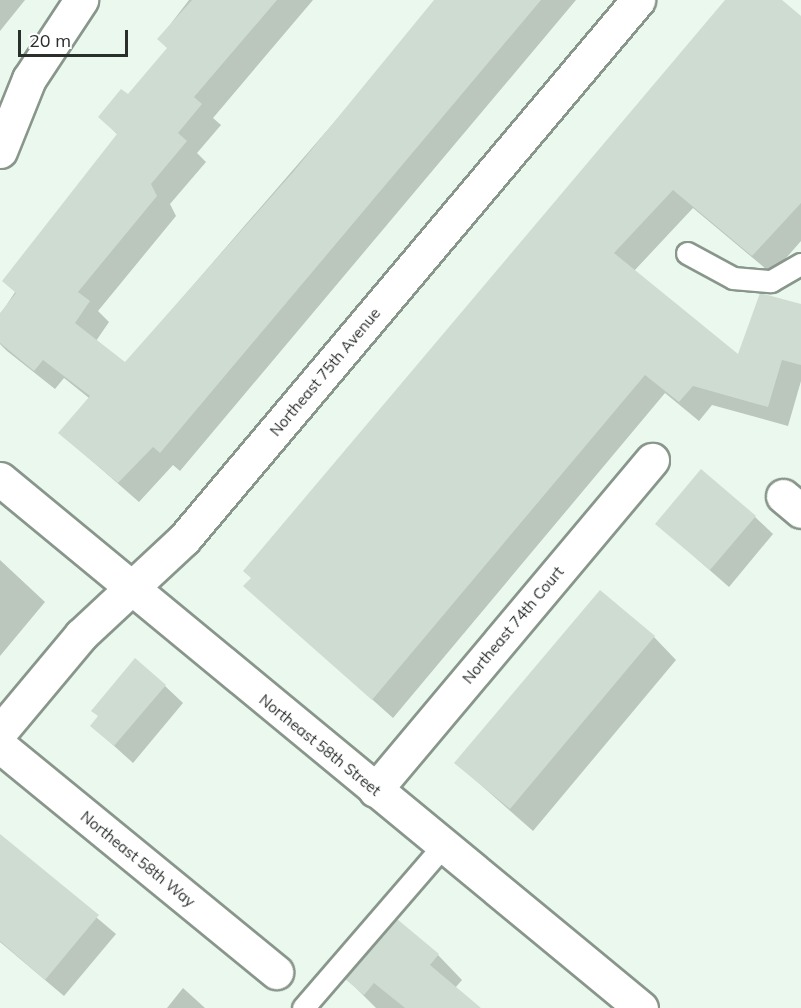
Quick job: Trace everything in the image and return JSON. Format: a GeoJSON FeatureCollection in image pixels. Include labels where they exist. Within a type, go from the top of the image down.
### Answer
{"type":"FeatureCollection","features":[{"type":"Feature","properties":{"kind":"street"},"geometry":{"type":"LineString","coordinates":[[0,151],[29,79],[81,0]]}},
{"type":"Feature","properties":{"kind":"street","name":"Northeast 75th Avenue"},"geometry":{"type":"LineString","coordinates":[[0,732],[81,635],[184,539],[638,0]]}},
{"type":"Feature","properties":{"kind":"street","name":"Northeast 74th Court"},"geometry":{"type":"LineString","coordinates":[[375,790],[652,460]]}},
{"type":"Feature","properties":{"kind":"street","name":"Northeast 58th Street"},"geometry":{"type":"LineString","coordinates":[[0,479],[130,589],[641,1008]]}},
{"type":"Feature","properties":{"kind":"street","name":"Northeast 58th Way"},"geometry":{"type":"LineString","coordinates":[[0,747],[276,972]]}},
{"type":"Feature","properties":{"kind":"lane"},"geometry":{"type":"LineString","coordinates":[[687,253],[733,278],[771,281],[801,264]]}},
{"type":"Feature","properties":{"kind":"lane"},"geometry":{"type":"LineString","coordinates":[[303,1008],[443,846]]}},
{"type":"Feature","properties":{"kind":"building"},"geometry":{"type":"Polygon","coordinates":[[[192,0],[277,0],[194,97],[202,104],[178,133],[187,141],[151,184],[157,196],[78,292],[90,301],[75,323],[125,362],[294,171],[434,0],[541,0],[160,453],[153,447],[118,483],[58,433],[90,396],[43,360],[34,371],[0,343],[0,313],[16,293],[2,281],[117,134],[98,117],[121,89],[128,94],[167,48],[157,39],[192,0]]]}},
{"type":"Feature","properties":{"kind":"building"},"geometry":{"type":"Polygon","coordinates":[[[725,0],[782,0],[801,16],[801,203],[752,256],[673,190],[614,253],[738,354],[760,293],[801,304],[801,365],[782,360],[768,407],[693,386],[679,402],[645,375],[372,700],[243,586],[251,578],[243,571],[725,0]]]}},
{"type":"Feature","properties":{"kind":"building"},"geometry":{"type":"Polygon","coordinates":[[[701,469],[756,516],[710,570],[655,524],[701,469]]]}},
{"type":"Feature","properties":{"kind":"building"},"geometry":{"type":"Polygon","coordinates":[[[600,590],[655,636],[510,809],[454,763],[600,590]]]}},
{"type":"Feature","properties":{"kind":"building"},"geometry":{"type":"Polygon","coordinates":[[[135,658],[166,685],[114,746],[90,726],[98,716],[91,711],[135,658]]]}},
{"type":"Feature","properties":{"kind":"building"},"geometry":{"type":"Polygon","coordinates":[[[0,834],[99,915],[45,980],[0,941],[0,834]]]}},
{"type":"Feature","properties":{"kind":"building"},"geometry":{"type":"Polygon","coordinates":[[[397,919],[439,954],[430,965],[481,1008],[405,1008],[374,983],[364,995],[345,979],[397,919]]]}}]}
